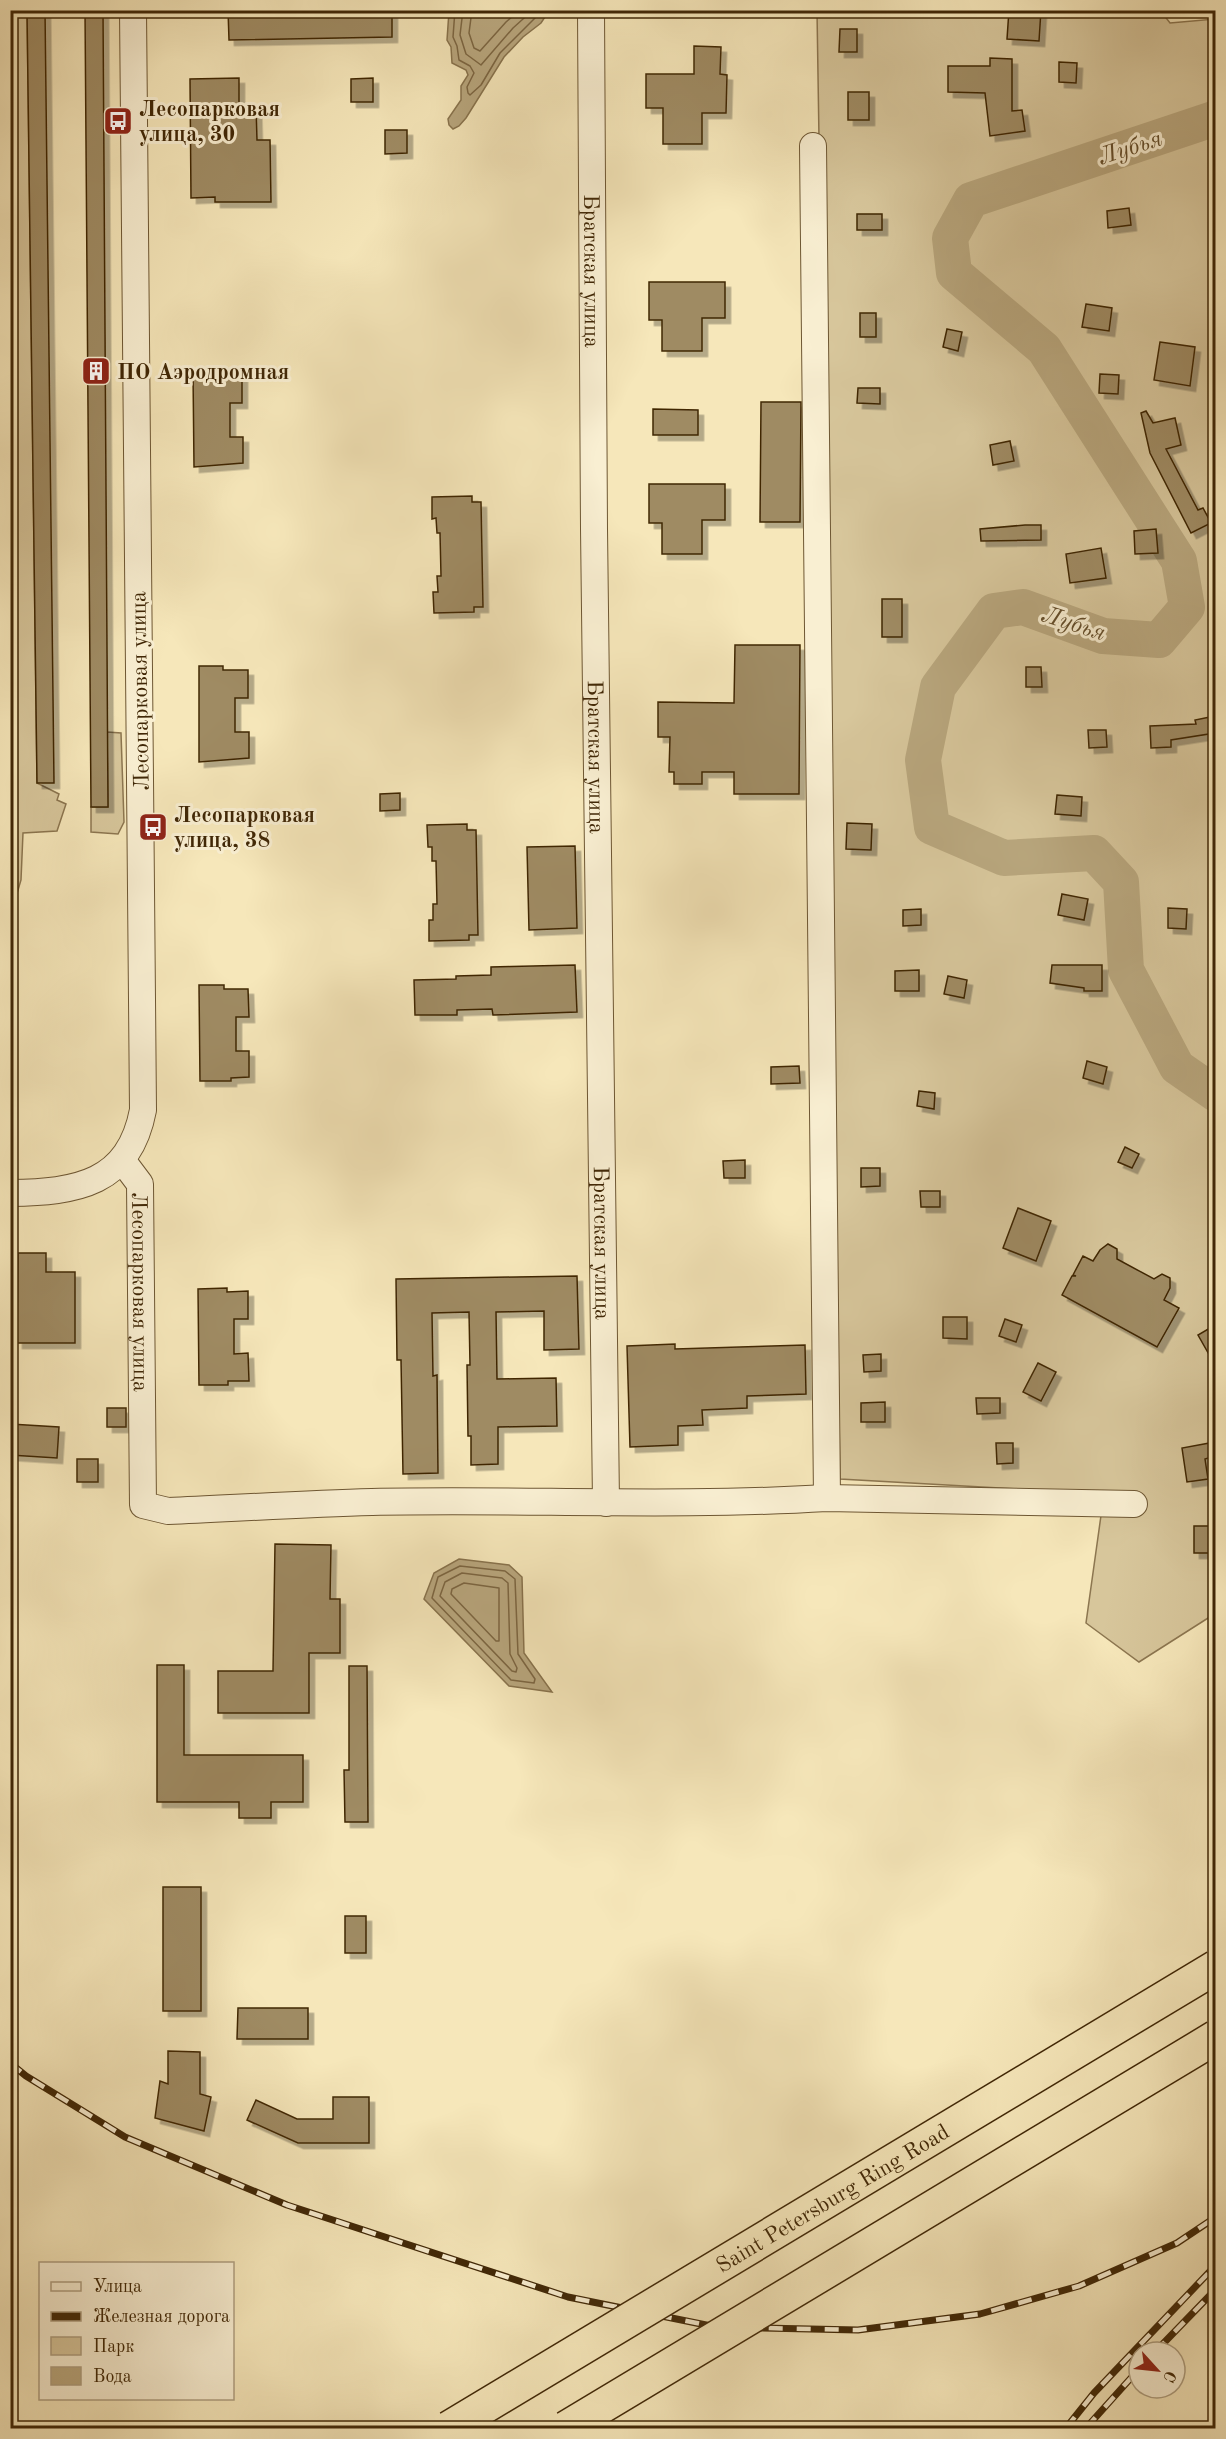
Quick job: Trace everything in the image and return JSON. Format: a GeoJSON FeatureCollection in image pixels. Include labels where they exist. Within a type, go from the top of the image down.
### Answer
{"type":"FeatureCollection","features":[{"type":"Feature","properties":{"kind":"highway","name":"Saint Petersburg Ring Road"},"geometry":{"type":"LineString","coordinates":[[449,2428],[1215,1967]]}},
{"type":"Feature","properties":{"kind":"highway"},"geometry":{"type":"LineString","coordinates":[[566,2428],[1215,2037]]}},
{"type":"Feature","properties":{"kind":"street","name":"Лесопарковая улица"},"geometry":{"type":"LineString","coordinates":[[133,10],[143,1110],[139,1130],[122,1160],[140,1184],[143,1505],[168,1511],[373,1502],[606,1503]]}},
{"type":"Feature","properties":{"kind":"street","name":"Братская улица"},"geometry":{"type":"LineString","coordinates":[[591,10],[594,529],[606,1503]]}},
{"type":"Feature","properties":{"kind":"street"},"geometry":{"type":"LineString","coordinates":[[813,146],[827,1498]]}},
{"type":"Feature","properties":{"kind":"street"},"geometry":{"type":"LineString","coordinates":[[10,1193],[57,1191],[91,1183],[107,1174],[122,1160]]}},
{"type":"Feature","properties":{"kind":"street"},"geometry":{"type":"LineString","coordinates":[[606,1503],[777,1501],[827,1498],[1134,1504]]}},
{"type":"Feature","properties":{"kind":"green space"},"geometry":{"type":"Polygon","coordinates":[[[27,10],[37,783],[59,794],[57,800],[66,804],[57,831],[23,833],[21,880],[11,914],[10,11],[27,10]]]}},
{"type":"Feature","properties":{"kind":"green space"},"geometry":{"type":"Polygon","coordinates":[[[1160,10],[1170,23],[1215,19],[1216,1613],[1139,1662],[1086,1623],[1104,1494],[840,1479],[817,11],[1160,10]]]}},
{"type":"Feature","properties":{"kind":"green space"},"geometry":{"type":"Polygon","coordinates":[[[107,732],[121,733],[124,822],[118,834],[91,832],[91,807],[108,807],[107,732]]]}},
{"type":"Feature","properties":{"kind":"water"},"geometry":{"type":"Polygon","coordinates":[[[449,11],[549,11],[541,23],[523,37],[504,57],[466,118],[453,129],[448,119],[461,100],[461,86],[468,75],[466,70],[452,63],[451,47],[447,40],[449,11]]]}},
{"type":"Feature","properties":{"kind":"water"},"geometry":{"type":"Polygon","coordinates":[[[459,1559],[509,1565],[522,1577],[524,1653],[552,1692],[509,1686],[424,1599],[434,1573],[459,1559]]]}},
{"type":"Feature","properties":{"kind":"building"},"geometry":{"type":"Polygon","coordinates":[[[27,10],[45,10],[54,783],[37,783],[27,10]]]}},
{"type":"Feature","properties":{"kind":"building","name":"ПО Аэродромная"},"geometry":{"type":"Polygon","coordinates":[[[85,10],[103,10],[108,807],[91,807],[85,10]]]}},
{"type":"Feature","properties":{"kind":"building"},"geometry":{"type":"Polygon","coordinates":[[[228,10],[392,10],[392,37],[229,40],[228,10]]]}},
{"type":"Feature","properties":{"kind":"building"},"geometry":{"type":"Polygon","coordinates":[[[1009,10],[1041,10],[1039,41],[1007,39],[1009,10]]]}},
{"type":"Feature","properties":{"kind":"building"},"geometry":{"type":"Polygon","coordinates":[[[840,29],[857,29],[857,52],[839,52],[840,29]]]}},
{"type":"Feature","properties":{"kind":"building"},"geometry":{"type":"Polygon","coordinates":[[[694,46],[721,47],[720,74],[727,75],[726,113],[702,113],[702,144],[663,144],[663,108],[646,108],[646,74],[694,74],[694,46]]]}},
{"type":"Feature","properties":{"kind":"building"},"geometry":{"type":"Polygon","coordinates":[[[990,58],[1012,59],[1012,111],[1022,110],[1025,131],[990,136],[985,93],[948,92],[948,66],[990,66],[990,58]]]}},
{"type":"Feature","properties":{"kind":"building"},"geometry":{"type":"Polygon","coordinates":[[[1059,62],[1077,63],[1076,83],[1059,82],[1059,62]]]}},
{"type":"Feature","properties":{"kind":"building"},"geometry":{"type":"Polygon","coordinates":[[[239,78],[239,106],[256,106],[257,140],[270,140],[271,202],[215,202],[215,197],[191,198],[190,79],[239,78]]]}},
{"type":"Feature","properties":{"kind":"building"},"geometry":{"type":"Polygon","coordinates":[[[373,78],[373,102],[351,102],[351,79],[373,78]]]}},
{"type":"Feature","properties":{"kind":"building"},"geometry":{"type":"Polygon","coordinates":[[[848,92],[869,92],[869,120],[848,120],[848,92]]]}},
{"type":"Feature","properties":{"kind":"building"},"geometry":{"type":"Polygon","coordinates":[[[385,130],[407,130],[407,153],[385,154],[385,130]]]}},
{"type":"Feature","properties":{"kind":"building"},"geometry":{"type":"Polygon","coordinates":[[[1129,208],[1131,225],[1108,228],[1107,211],[1129,208]]]}},
{"type":"Feature","properties":{"kind":"building"},"geometry":{"type":"Polygon","coordinates":[[[857,214],[882,214],[882,230],[857,230],[857,214]]]}},
{"type":"Feature","properties":{"kind":"building"},"geometry":{"type":"Polygon","coordinates":[[[649,282],[725,282],[725,318],[702,318],[702,351],[662,351],[662,320],[649,320],[649,282]]]}},
{"type":"Feature","properties":{"kind":"building"},"geometry":{"type":"Polygon","coordinates":[[[1086,304],[1112,308],[1109,331],[1082,327],[1086,304]]]}},
{"type":"Feature","properties":{"kind":"building"},"geometry":{"type":"Polygon","coordinates":[[[860,313],[876,313],[876,337],[860,337],[860,313]]]}},
{"type":"Feature","properties":{"kind":"building"},"geometry":{"type":"Polygon","coordinates":[[[947,329],[962,332],[958,351],[943,347],[947,329]]]}},
{"type":"Feature","properties":{"kind":"building"},"geometry":{"type":"Polygon","coordinates":[[[1160,342],[1195,347],[1190,386],[1154,380],[1160,342]]]}},
{"type":"Feature","properties":{"kind":"building"},"geometry":{"type":"Polygon","coordinates":[[[217,371],[217,376],[242,375],[242,403],[230,403],[230,437],[243,437],[243,463],[194,467],[193,372],[217,371]]]}},
{"type":"Feature","properties":{"kind":"building"},"geometry":{"type":"Polygon","coordinates":[[[1100,374],[1119,375],[1118,394],[1099,393],[1100,374]]]}},
{"type":"Feature","properties":{"kind":"building"},"geometry":{"type":"Polygon","coordinates":[[[858,388],[880,388],[880,404],[857,403],[858,388]]]}},
{"type":"Feature","properties":{"kind":"building"},"geometry":{"type":"Polygon","coordinates":[[[761,402],[801,402],[800,522],[760,522],[761,402]]]}},
{"type":"Feature","properties":{"kind":"building"},"geometry":{"type":"Polygon","coordinates":[[[653,409],[698,410],[698,435],[653,435],[653,409]]]}},
{"type":"Feature","properties":{"kind":"building"},"geometry":{"type":"Polygon","coordinates":[[[1146,411],[1153,423],[1175,418],[1181,445],[1166,449],[1198,510],[1203,508],[1211,523],[1191,533],[1150,453],[1141,413],[1146,411]]]}},
{"type":"Feature","properties":{"kind":"building"},"geometry":{"type":"Polygon","coordinates":[[[1010,441],[1014,461],[993,465],[990,445],[1010,441]]]}},
{"type":"Feature","properties":{"kind":"building"},"geometry":{"type":"Polygon","coordinates":[[[649,484],[725,484],[725,520],[702,520],[702,554],[662,554],[662,523],[649,523],[649,484]]]}},
{"type":"Feature","properties":{"kind":"building"},"geometry":{"type":"Polygon","coordinates":[[[472,496],[472,502],[481,502],[483,607],[474,607],[474,612],[434,613],[433,592],[438,592],[437,576],[441,576],[440,533],[437,533],[436,518],[432,519],[432,497],[472,496]]]}},
{"type":"Feature","properties":{"kind":"building"},"geometry":{"type":"Polygon","coordinates":[[[1041,525],[1041,540],[981,541],[980,529],[1041,525]]]}},
{"type":"Feature","properties":{"kind":"building"},"geometry":{"type":"Polygon","coordinates":[[[1156,529],[1158,553],[1135,554],[1134,531],[1156,529]]]}},
{"type":"Feature","properties":{"kind":"building"},"geometry":{"type":"Polygon","coordinates":[[[1101,548],[1106,578],[1070,583],[1066,554],[1101,548]]]}},
{"type":"Feature","properties":{"kind":"building"},"geometry":{"type":"Polygon","coordinates":[[[882,599],[902,599],[902,637],[882,637],[882,599]]]}},
{"type":"Feature","properties":{"kind":"building"},"geometry":{"type":"Polygon","coordinates":[[[735,645],[800,645],[799,794],[734,794],[734,772],[702,772],[702,784],[674,784],[674,772],[669,772],[670,737],[658,737],[658,702],[734,703],[735,645]]]}},
{"type":"Feature","properties":{"kind":"building"},"geometry":{"type":"Polygon","coordinates":[[[199,666],[223,666],[223,670],[248,670],[248,698],[235,698],[235,732],[249,732],[249,758],[199,762],[199,666]]]}},
{"type":"Feature","properties":{"kind":"building"},"geometry":{"type":"Polygon","coordinates":[[[1026,667],[1041,667],[1042,687],[1026,687],[1026,667]]]}},
{"type":"Feature","properties":{"kind":"building"},"geometry":{"type":"Polygon","coordinates":[[[1215,716],[1215,733],[1171,740],[1171,747],[1151,748],[1150,726],[1196,724],[1195,720],[1215,716]]]}},
{"type":"Feature","properties":{"kind":"building"},"geometry":{"type":"Polygon","coordinates":[[[1088,730],[1106,730],[1107,747],[1089,748],[1088,730]]]}},
{"type":"Feature","properties":{"kind":"building"},"geometry":{"type":"Polygon","coordinates":[[[400,793],[400,810],[380,811],[380,794],[400,793]]]}},
{"type":"Feature","properties":{"kind":"building"},"geometry":{"type":"Polygon","coordinates":[[[1057,795],[1082,797],[1081,816],[1055,814],[1057,795]]]}},
{"type":"Feature","properties":{"kind":"building"},"geometry":{"type":"Polygon","coordinates":[[[847,823],[872,824],[871,850],[846,849],[847,823]]]}},
{"type":"Feature","properties":{"kind":"building"},"geometry":{"type":"Polygon","coordinates":[[[467,824],[467,830],[476,830],[478,935],[469,935],[469,940],[429,941],[429,920],[433,920],[433,904],[437,904],[436,861],[432,861],[432,847],[428,847],[427,825],[467,824]]]}},
{"type":"Feature","properties":{"kind":"building"},"geometry":{"type":"Polygon","coordinates":[[[575,846],[577,928],[529,930],[527,847],[575,846]]]}},
{"type":"Feature","properties":{"kind":"building"},"geometry":{"type":"Polygon","coordinates":[[[1062,894],[1088,899],[1084,920],[1058,915],[1062,894]]]}},
{"type":"Feature","properties":{"kind":"building"},"geometry":{"type":"Polygon","coordinates":[[[1168,908],[1187,909],[1186,929],[1168,928],[1168,908]]]}},
{"type":"Feature","properties":{"kind":"building"},"geometry":{"type":"Polygon","coordinates":[[[921,909],[921,925],[903,926],[903,910],[921,909]]]}},
{"type":"Feature","properties":{"kind":"building"},"geometry":{"type":"Polygon","coordinates":[[[575,965],[577,1012],[493,1015],[492,1009],[457,1010],[457,1015],[415,1015],[414,980],[491,975],[491,967],[575,965]]]}},
{"type":"Feature","properties":{"kind":"building"},"geometry":{"type":"Polygon","coordinates":[[[1052,965],[1102,965],[1102,991],[1084,991],[1084,988],[1050,983],[1052,965]]]}},
{"type":"Feature","properties":{"kind":"building"},"geometry":{"type":"Polygon","coordinates":[[[919,970],[919,991],[895,991],[895,971],[919,970]]]}},
{"type":"Feature","properties":{"kind":"building"},"geometry":{"type":"Polygon","coordinates":[[[948,976],[967,980],[964,998],[944,994],[948,976]]]}},
{"type":"Feature","properties":{"kind":"building"},"geometry":{"type":"Polygon","coordinates":[[[199,985],[224,985],[224,989],[248,989],[249,1017],[236,1017],[236,1051],[249,1051],[249,1077],[231,1078],[231,1081],[200,1081],[199,985]]]}},
{"type":"Feature","properties":{"kind":"building"},"geometry":{"type":"Polygon","coordinates":[[[1087,1061],[1107,1067],[1103,1084],[1083,1078],[1087,1061]]]}},
{"type":"Feature","properties":{"kind":"building"},"geometry":{"type":"Polygon","coordinates":[[[799,1066],[800,1083],[771,1084],[771,1067],[799,1066]]]}},
{"type":"Feature","properties":{"kind":"building"},"geometry":{"type":"Polygon","coordinates":[[[919,1091],[935,1093],[934,1109],[917,1106],[919,1091]]]}},
{"type":"Feature","properties":{"kind":"building"},"geometry":{"type":"Polygon","coordinates":[[[1125,1147],[1139,1154],[1132,1168],[1118,1162],[1125,1147]]]}},
{"type":"Feature","properties":{"kind":"building"},"geometry":{"type":"Polygon","coordinates":[[[745,1160],[745,1178],[724,1178],[723,1161],[745,1160]]]}},
{"type":"Feature","properties":{"kind":"building"},"geometry":{"type":"Polygon","coordinates":[[[861,1168],[880,1168],[880,1186],[861,1187],[861,1168]]]}},
{"type":"Feature","properties":{"kind":"building"},"geometry":{"type":"Polygon","coordinates":[[[920,1191],[940,1191],[940,1207],[921,1207],[920,1191]]]}},
{"type":"Feature","properties":{"kind":"building"},"geometry":{"type":"Polygon","coordinates":[[[1018,1208],[1051,1221],[1036,1261],[1003,1248],[1018,1208]]]}},
{"type":"Feature","properties":{"kind":"building"},"geometry":{"type":"Polygon","coordinates":[[[1108,1244],[1117,1249],[1117,1259],[1154,1279],[1162,1274],[1170,1278],[1170,1288],[1164,1300],[1179,1308],[1157,1347],[1062,1295],[1072,1276],[1076,1276],[1073,1275],[1083,1256],[1093,1261],[1100,1250],[1108,1244]]]}},
{"type":"Feature","properties":{"kind":"building"},"geometry":{"type":"Polygon","coordinates":[[[18,1253],[46,1253],[46,1272],[75,1272],[75,1343],[17,1343],[18,1253]]]}},
{"type":"Feature","properties":{"kind":"building"},"geometry":{"type":"Polygon","coordinates":[[[577,1276],[579,1349],[544,1350],[544,1311],[496,1312],[497,1379],[556,1378],[557,1426],[498,1427],[498,1464],[471,1465],[471,1436],[468,1436],[467,1365],[470,1365],[469,1312],[432,1313],[433,1376],[437,1375],[438,1473],[403,1474],[401,1360],[397,1360],[396,1279],[577,1276]]]}},
{"type":"Feature","properties":{"kind":"building"},"geometry":{"type":"Polygon","coordinates":[[[227,1288],[227,1292],[248,1291],[248,1319],[234,1319],[234,1354],[248,1353],[249,1381],[228,1381],[228,1385],[199,1385],[198,1289],[227,1288]]]}},
{"type":"Feature","properties":{"kind":"building"},"geometry":{"type":"Polygon","coordinates":[[[943,1317],[967,1317],[967,1339],[943,1338],[943,1317]]]}},
{"type":"Feature","properties":{"kind":"building"},"geometry":{"type":"Polygon","coordinates":[[[1005,1319],[1022,1325],[1016,1342],[999,1336],[1005,1319]]]}},
{"type":"Feature","properties":{"kind":"building"},"geometry":{"type":"Polygon","coordinates":[[[1215,1325],[1215,1365],[1198,1335],[1215,1325]]]}},
{"type":"Feature","properties":{"kind":"building"},"geometry":{"type":"Polygon","coordinates":[[[675,1344],[675,1349],[805,1345],[806,1394],[747,1396],[747,1408],[702,1410],[703,1425],[678,1426],[678,1445],[630,1447],[627,1346],[675,1344]]]}},
{"type":"Feature","properties":{"kind":"building"},"geometry":{"type":"Polygon","coordinates":[[[881,1354],[881,1371],[864,1372],[863,1355],[881,1354]]]}},
{"type":"Feature","properties":{"kind":"building"},"geometry":{"type":"Polygon","coordinates":[[[1038,1363],[1056,1372],[1041,1401],[1023,1392],[1038,1363]]]}},
{"type":"Feature","properties":{"kind":"building"},"geometry":{"type":"Polygon","coordinates":[[[976,1398],[1000,1398],[1000,1413],[977,1414],[976,1398]]]}},
{"type":"Feature","properties":{"kind":"building"},"geometry":{"type":"Polygon","coordinates":[[[885,1402],[885,1422],[861,1422],[861,1403],[885,1402]]]}},
{"type":"Feature","properties":{"kind":"building"},"geometry":{"type":"Polygon","coordinates":[[[107,1408],[126,1408],[126,1427],[107,1427],[107,1408]]]}},
{"type":"Feature","properties":{"kind":"building"},"geometry":{"type":"Polygon","coordinates":[[[10,1424],[59,1427],[57,1458],[10,1455],[10,1424]]]}},
{"type":"Feature","properties":{"kind":"building"},"geometry":{"type":"Polygon","coordinates":[[[1215,1442],[1215,1456],[1205,1459],[1208,1479],[1187,1482],[1182,1448],[1215,1442]]]}},
{"type":"Feature","properties":{"kind":"building"},"geometry":{"type":"Polygon","coordinates":[[[996,1443],[1013,1443],[1013,1463],[997,1464],[996,1443]]]}},
{"type":"Feature","properties":{"kind":"building"},"geometry":{"type":"Polygon","coordinates":[[[77,1459],[98,1459],[98,1482],[77,1482],[77,1459]]]}},
{"type":"Feature","properties":{"kind":"building"},"geometry":{"type":"Polygon","coordinates":[[[1194,1526],[1212,1526],[1212,1553],[1194,1553],[1194,1526]]]}},
{"type":"Feature","properties":{"kind":"building"},"geometry":{"type":"Polygon","coordinates":[[[275,1544],[331,1545],[330,1599],[340,1599],[340,1653],[309,1653],[309,1713],[218,1713],[218,1671],[273,1671],[275,1544]]]}},
{"type":"Feature","properties":{"kind":"building"},"geometry":{"type":"Polygon","coordinates":[[[157,1665],[184,1665],[184,1755],[303,1755],[303,1802],[271,1802],[271,1818],[239,1818],[239,1802],[157,1802],[157,1665]]]}},
{"type":"Feature","properties":{"kind":"building"},"geometry":{"type":"Polygon","coordinates":[[[349,1666],[367,1666],[368,1822],[345,1822],[344,1770],[349,1770],[349,1666]]]}},
{"type":"Feature","properties":{"kind":"building"},"geometry":{"type":"Polygon","coordinates":[[[163,1887],[201,1887],[201,2011],[163,2011],[163,1887]]]}},
{"type":"Feature","properties":{"kind":"building"},"geometry":{"type":"Polygon","coordinates":[[[345,1916],[366,1916],[366,1953],[345,1953],[345,1916]]]}},
{"type":"Feature","properties":{"kind":"building"},"geometry":{"type":"Polygon","coordinates":[[[238,2008],[308,2008],[308,2039],[237,2039],[238,2008]]]}},
{"type":"Feature","properties":{"kind":"building"},"geometry":{"type":"Polygon","coordinates":[[[168,2051],[200,2052],[200,2094],[211,2097],[204,2131],[155,2118],[160,2081],[168,2084],[168,2051]]]}},
{"type":"Feature","properties":{"kind":"building"},"geometry":{"type":"Polygon","coordinates":[[[333,2097],[369,2097],[369,2143],[298,2143],[247,2120],[256,2100],[297,2119],[333,2119],[333,2097]]]}},
{"type":"Feature","properties":{"kind":"waterway","name":"Лубья"},"geometry":{"type":"LineString","coordinates":[[1216,118],[971,200],[950,238],[954,273],[1044,349],[1179,561],[1187,607],[1159,640],[1103,636],[1023,607],[994,611],[938,687],[923,760],[932,827],[1004,858],[1094,853],[1121,882],[1126,970],[1177,1067],[1216,1094]]}},
{"type":"Feature","properties":{"kind":"railway"},"geometry":{"type":"LineString","coordinates":[[10,2063],[26,2076],[125,2137],[287,2205],[568,2297],[716,2327],[858,2330],[980,2314],[1079,2286],[1177,2243],[1216,2217]]}},
{"type":"Feature","properties":{"kind":"railway"},"geometry":{"type":"LineString","coordinates":[[1066,2428],[1094,2393],[1216,2265]]}},
{"type":"Feature","properties":{"kind":"railway"},"geometry":{"type":"LineString","coordinates":[[1167,2340],[1216,2289]]}},
{"type":"Feature","properties":{"kind":"railway"},"geometry":{"type":"LineString","coordinates":[[1086,2428],[1127,2382]]}},
{"type":"Feature","properties":{"kind":"place","name":"Лесопарковая улица, 30"},"geometry":{"type":"Point","coordinates":[118,121]}},
{"type":"Feature","properties":{"kind":"place","name":"ПО Аэродромная"},"geometry":{"type":"Point","coordinates":[96,371]}},
{"type":"Feature","properties":{"kind":"place","name":"Лесопарковая улица, 38"},"geometry":{"type":"Point","coordinates":[153,827]}}]}
